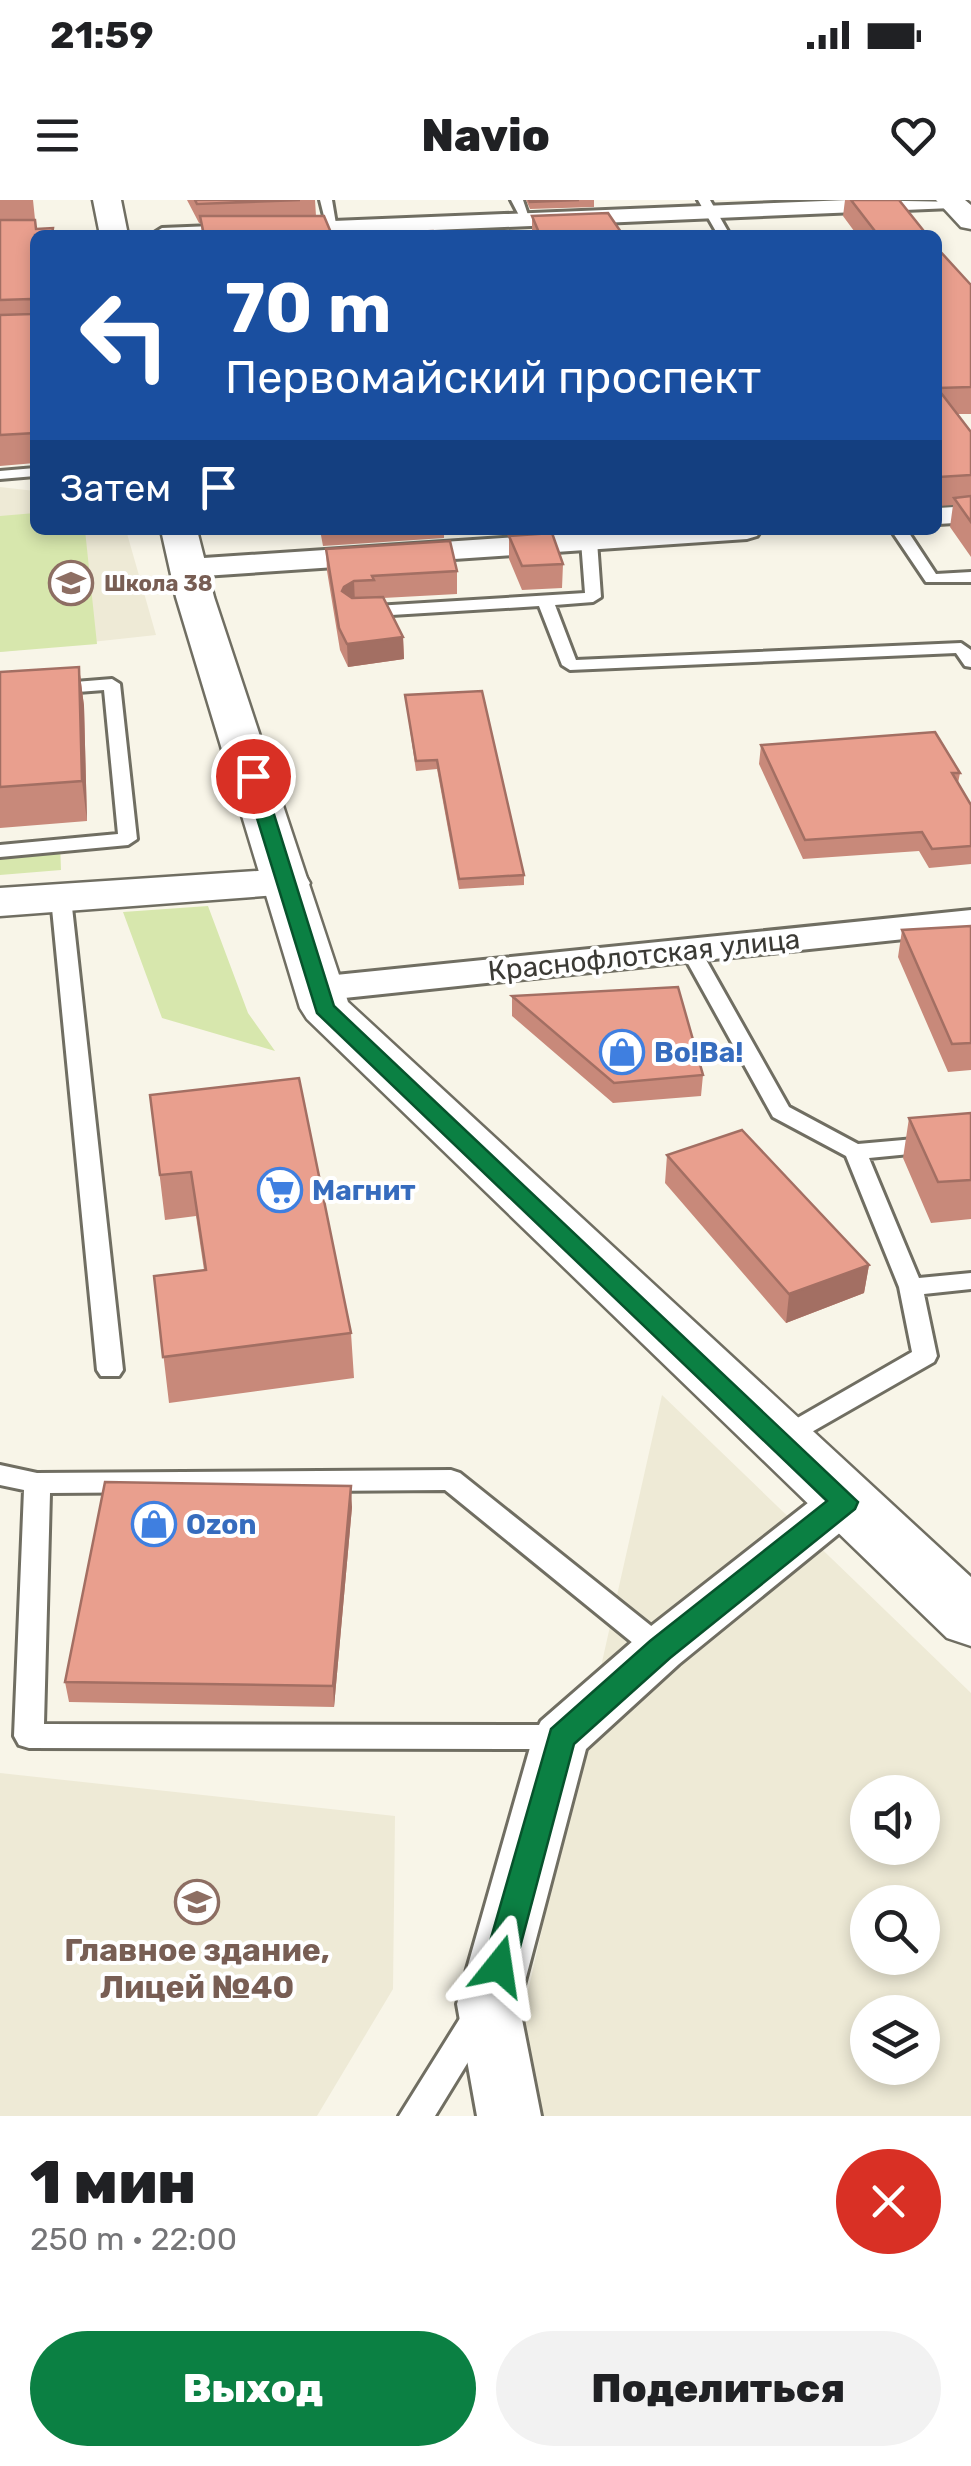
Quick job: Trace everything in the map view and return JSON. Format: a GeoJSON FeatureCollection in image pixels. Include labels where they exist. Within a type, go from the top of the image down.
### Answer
{"type":"FeatureCollection","features":[{"type":"Feature","properties":{"kind":"main road"},"geometry":{"type":"LineString","coordinates":[[108,200],[113,230]]}},
{"type":"Feature","properties":{"kind":"main road"},"geometry":{"type":"LineString","coordinates":[[184,549],[324,1008],[971,1619]]}},
{"type":"Feature","properties":{"kind":"main road"},"geometry":{"type":"LineString","coordinates":[[0,902],[287,882]]}},
{"type":"Feature","properties":{"kind":"street"},"geometry":{"type":"LineString","coordinates":[[284,230],[450,228],[521,210],[707,205],[958,208]]}},
{"type":"Feature","properties":{"kind":"street"},"geometry":{"type":"LineString","coordinates":[[942,516],[971,514]]}},
{"type":"Feature","properties":{"kind":"street"},"geometry":{"type":"LineString","coordinates":[[184,549],[586,535]]}},
{"type":"Feature","properties":{"kind":"street","name":"Краснофлотская улица"},"geometry":{"type":"LineString","coordinates":[[316,990],[971,921]]}},
{"type":"Feature","properties":{"kind":"street"},"geometry":{"type":"LineString","coordinates":[[509,2116],[488,2004],[561,1738],[660,1650],[845,1502]]}},
{"type":"Feature","properties":{"kind":"lane"},"geometry":{"type":"LineString","coordinates":[[326,200],[333,228]]}},
{"type":"Feature","properties":{"kind":"lane"},"geometry":{"type":"LineString","coordinates":[[707,205],[721,230]]}},
{"type":"Feature","properties":{"kind":"lane"},"geometry":{"type":"LineString","coordinates":[[0,475],[30,472]]}},
{"type":"Feature","properties":{"kind":"lane"},"geometry":{"type":"LineString","coordinates":[[355,612],[593,597],[586,535]]}},
{"type":"Feature","properties":{"kind":"lane"},"geometry":{"type":"LineString","coordinates":[[903,535],[932,579],[971,577]]}},
{"type":"Feature","properties":{"kind":"lane"},"geometry":{"type":"LineString","coordinates":[[545,601],[570,665],[968,652]]}},
{"type":"Feature","properties":{"kind":"lane"},"geometry":{"type":"LineString","coordinates":[[0,694],[112,684],[128,839],[0,851]]}},
{"type":"Feature","properties":{"kind":"lane"},"geometry":{"type":"LineString","coordinates":[[61,898],[110,1370]]}},
{"type":"Feature","properties":{"kind":"lane"},"geometry":{"type":"LineString","coordinates":[[690,950],[781,1112],[855,1152],[971,1141]]}},
{"type":"Feature","properties":{"kind":"lane"},"geometry":{"type":"LineString","coordinates":[[779,1441],[925,1356],[910,1287],[855,1152]]}},
{"type":"Feature","properties":{"kind":"lane"},"geometry":{"type":"LineString","coordinates":[[910,1287],[971,1281]]}},
{"type":"Feature","properties":{"kind":"lane"},"geometry":{"type":"LineString","coordinates":[[0,1475],[38,1483],[452,1480],[660,1650]]}},
{"type":"Feature","properties":{"kind":"lane"},"geometry":{"type":"LineString","coordinates":[[38,1483],[29,1736],[561,1738]]}},
{"type":"Feature","properties":{"kind":"lane"},"geometry":{"type":"LineString","coordinates":[[416,2116],[488,2004]]}},
{"type":"Feature","properties":{"kind":"shaded area","name":"Школа 38"},"geometry":{"type":"Polygon","coordinates":[[[0,487],[30,490],[30,535],[127,535],[156,635],[0,652],[0,487]]]}},
{"type":"Feature","properties":{"kind":"shaded area"},"geometry":{"type":"Polygon","coordinates":[[[662,1395],[971,1693],[971,2116],[500,2116],[662,1395]]]}},
{"type":"Feature","properties":{"kind":"shaded area","name":"Главное здание, Лицей №40"},"geometry":{"type":"Polygon","coordinates":[[[0,1773],[395,1816],[393,1989],[317,2116],[0,2116],[0,1773]]]}},
{"type":"Feature","properties":{"kind":"green space","name":"Школа 38"},"geometry":{"type":"Polygon","coordinates":[[[30,513],[30,535],[86,535],[97,644],[0,652],[0,516],[30,513]]]}},
{"type":"Feature","properties":{"kind":"green space"},"geometry":{"type":"Polygon","coordinates":[[[60,842],[61,870],[0,875],[0,847],[60,842]]]}},
{"type":"Feature","properties":{"kind":"green space"},"geometry":{"type":"Polygon","coordinates":[[[208,906],[248,1013],[275,1051],[162,1018],[123,912],[208,906]]]}},
{"type":"Feature","properties":{"kind":"building"},"geometry":{"type":"Polygon","coordinates":[[[195,200],[300,200],[197,204],[195,200]]]}},
{"type":"Feature","properties":{"kind":"building"},"geometry":{"type":"Polygon","coordinates":[[[851,200],[899,200],[923,230],[874,230],[851,200]]]}},
{"type":"Feature","properties":{"kind":"building"},"geometry":{"type":"Polygon","coordinates":[[[608,213],[620,230],[538,230],[532,216],[608,213]]]}},
{"type":"Feature","properties":{"kind":"building"},"geometry":{"type":"Polygon","coordinates":[[[200,216],[324,216],[330,230],[203,230],[200,216]]]}},
{"type":"Feature","properties":{"kind":"building"},"geometry":{"type":"Polygon","coordinates":[[[0,220],[35,220],[36,229],[53,228],[30,230],[30,299],[0,300],[0,220]]]}},
{"type":"Feature","properties":{"kind":"building"},"geometry":{"type":"Polygon","coordinates":[[[942,253],[971,285],[971,387],[942,388],[942,253]]]}},
{"type":"Feature","properties":{"kind":"building"},"geometry":{"type":"Polygon","coordinates":[[[30,314],[30,433],[0,435],[0,315],[30,314]]]}},
{"type":"Feature","properties":{"kind":"building"},"geometry":{"type":"Polygon","coordinates":[[[942,394],[971,432],[971,475],[942,477],[942,394]]]}},
{"type":"Feature","properties":{"kind":"building"},"geometry":{"type":"Polygon","coordinates":[[[971,496],[971,522],[954,498],[971,496]]]}},
{"type":"Feature","properties":{"kind":"building"},"geometry":{"type":"Polygon","coordinates":[[[553,535],[563,564],[522,566],[509,536],[553,535]]]}},
{"type":"Feature","properties":{"kind":"building"},"geometry":{"type":"Polygon","coordinates":[[[450,541],[457,571],[372,576],[374,580],[354,581],[344,587],[342,591],[352,598],[383,597],[403,637],[347,644],[339,628],[326,549],[450,541]]]}},
{"type":"Feature","properties":{"kind":"building"},"geometry":{"type":"Polygon","coordinates":[[[79,667],[82,781],[0,787],[0,672],[79,667]]]}},
{"type":"Feature","properties":{"kind":"building"},"geometry":{"type":"Polygon","coordinates":[[[482,691],[524,875],[459,879],[437,760],[416,761],[405,695],[482,691]]]}},
{"type":"Feature","properties":{"kind":"building"},"geometry":{"type":"Polygon","coordinates":[[[935,732],[960,773],[952,773],[971,805],[971,846],[932,849],[922,832],[805,840],[761,745],[935,732]]]}},
{"type":"Feature","properties":{"kind":"building"},"geometry":{"type":"Polygon","coordinates":[[[971,926],[971,1043],[952,1044],[902,930],[971,926]]]}},
{"type":"Feature","properties":{"kind":"building","name":"Во!Ва!"},"geometry":{"type":"Polygon","coordinates":[[[678,987],[703,1075],[614,1083],[512,996],[678,987]]]}},
{"type":"Feature","properties":{"kind":"building"},"geometry":{"type":"Polygon","coordinates":[[[299,1078],[351,1333],[163,1357],[154,1276],[206,1270],[191,1172],[160,1175],[150,1095],[299,1078]]]}},
{"type":"Feature","properties":{"kind":"building"},"geometry":{"type":"Polygon","coordinates":[[[971,1113],[971,1180],[938,1182],[909,1118],[971,1113]]]}},
{"type":"Feature","properties":{"kind":"building"},"geometry":{"type":"Polygon","coordinates":[[[742,1130],[869,1265],[789,1294],[667,1155],[742,1130]]]}},
{"type":"Feature","properties":{"kind":"building"},"geometry":{"type":"Polygon","coordinates":[[[105,1482],[351,1486],[333,1686],[65,1682],[105,1482]]]}},
{"type":"Feature","properties":{"kind":"place","name":"Школа 38"},"geometry":{"type":"Point","coordinates":[71,583]}},
{"type":"Feature","properties":{"kind":"place","name":"Во!Ва!"},"geometry":{"type":"Point","coordinates":[622,1052]}},
{"type":"Feature","properties":{"kind":"place","name":"Магнит"},"geometry":{"type":"Point","coordinates":[280,1190]}},
{"type":"Feature","properties":{"kind":"place","name":"Ozon"},"geometry":{"type":"Point","coordinates":[154,1524]}},
{"type":"Feature","properties":{"kind":"place","name":"Главное здание, Лицей №40"},"geometry":{"type":"Point","coordinates":[197,1902]}},
{"type":"Feature","properties":{"kind":"route"},"geometry":{"type":"LineString","coordinates":[[253,776],[324,1008],[845,1502],[660,1650],[561,1738],[499,1966]]}}]}
